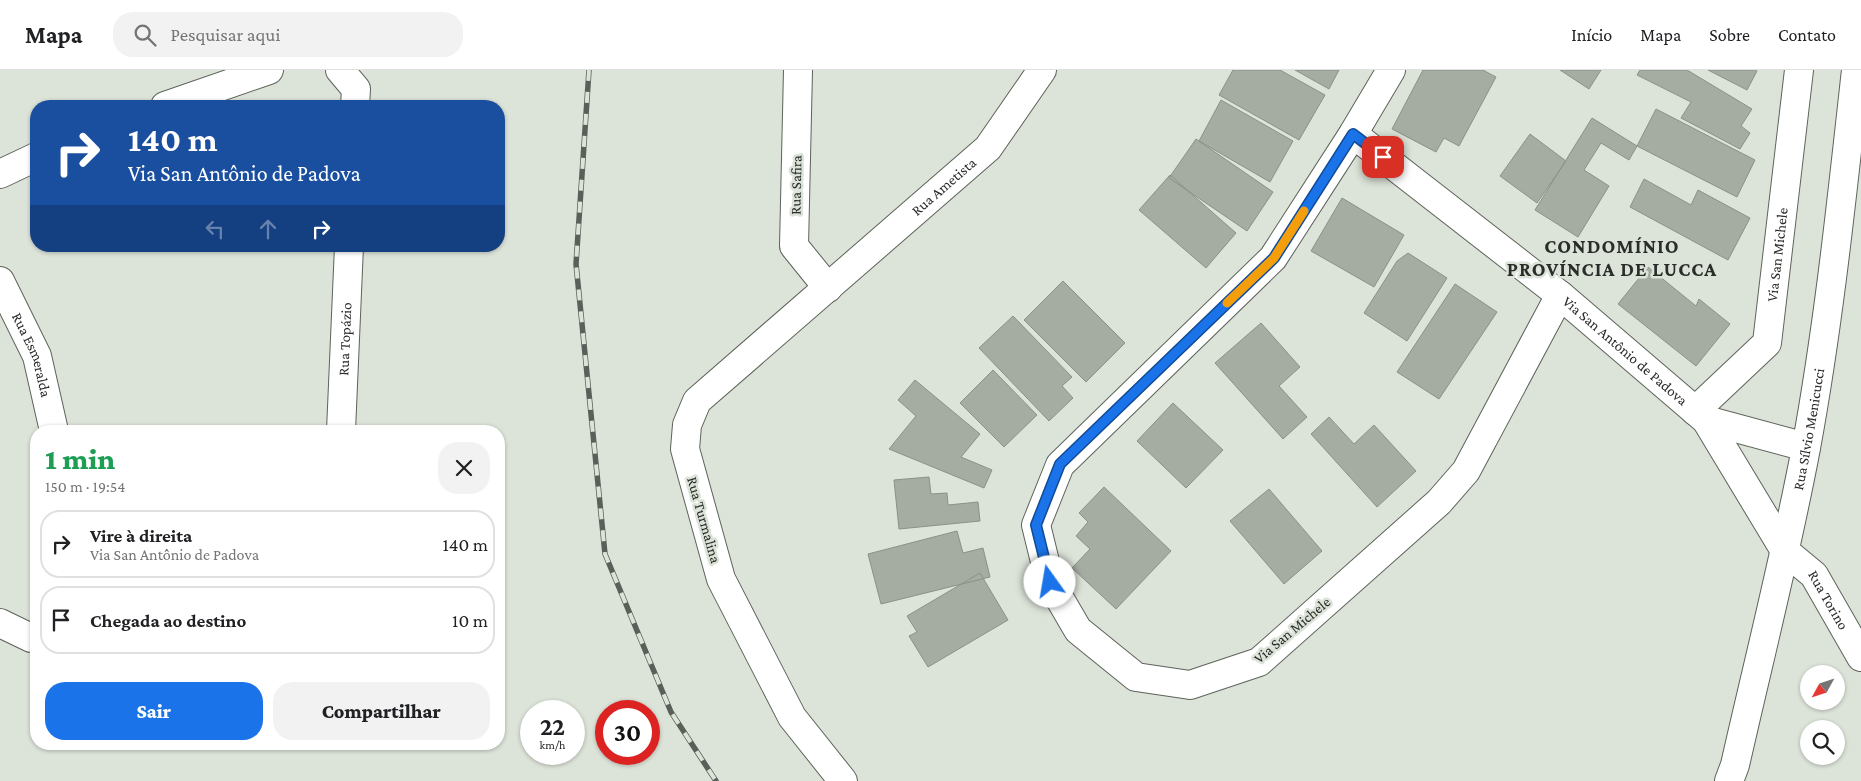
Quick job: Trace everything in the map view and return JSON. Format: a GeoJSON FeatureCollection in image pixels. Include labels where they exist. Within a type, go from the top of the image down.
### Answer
{"type":"FeatureCollection","features":[{"type":"Feature","properties":{"kind":"street"},"geometry":{"type":"LineString","coordinates":[[183,100],[269,70]]}},
{"type":"Feature","properties":{"kind":"street"},"geometry":{"type":"LineString","coordinates":[[340,70],[356,89],[355,100]]}},
{"type":"Feature","properties":{"kind":"street","name":"Rua Safira"},"geometry":{"type":"LineString","coordinates":[[798,70],[794,246],[828,288]]}},
{"type":"Feature","properties":{"kind":"street","name":"Rua Ametista"},"geometry":{"type":"LineString","coordinates":[[828,288],[988,148],[1042,70]]}},
{"type":"Feature","properties":{"kind":"street","name":"Via San Michele"},"geometry":{"type":"LineString","coordinates":[[1391,70],[1353,134],[1274,258],[1060,464],[1036,525],[1050,582],[1078,630],[1136,678],[1190,685],[1259,662],[1439,502],[1466,471],[1560,295]]}},
{"type":"Feature","properties":{"kind":"street","name":"Via San Michele"},"geometry":{"type":"LineString","coordinates":[[1700,416],[1767,342],[1799,70]]}},
{"type":"Feature","properties":{"kind":"street","name":"Rua Sílvio Menicucci"},"geometry":{"type":"LineString","coordinates":[[1729,781],[1736,765],[1785,551],[1806,447],[1832,282],[1856,70]]}},
{"type":"Feature","properties":{"kind":"street","name":"Via San Antônio de Padova"},"geometry":{"type":"LineString","coordinates":[[1353,134],[1560,295],[1700,416]]}},
{"type":"Feature","properties":{"kind":"street"},"geometry":{"type":"LineString","coordinates":[[0,174],[30,159]]}},
{"type":"Feature","properties":{"kind":"street","name":"Rua Topázio"},"geometry":{"type":"LineString","coordinates":[[340,425],[349,252]]}},
{"type":"Feature","properties":{"kind":"street","name":"Rua Esmeralda"},"geometry":{"type":"LineString","coordinates":[[0,281],[37,356],[53,425]]}},
{"type":"Feature","properties":{"kind":"street","name":"Rua Turmalina"},"geometry":{"type":"LineString","coordinates":[[828,288],[697,401],[687,425],[685,450],[721,579],[792,716],[843,781]]}},
{"type":"Feature","properties":{"kind":"street"},"geometry":{"type":"LineString","coordinates":[[1700,416],[1806,447]]}},
{"type":"Feature","properties":{"kind":"street","name":"Rua Torino"},"geometry":{"type":"LineString","coordinates":[[1700,416],[1785,551],[1814,575],[1861,658]]}},
{"type":"Feature","properties":{"kind":"street"},"geometry":{"type":"LineString","coordinates":[[0,623],[30,638]]}},
{"type":"Feature","properties":{"kind":"building"},"geometry":{"type":"Polygon","coordinates":[[[1233,70],[1280,70],[1325,95],[1299,140],[1219,95],[1233,70]]]}},
{"type":"Feature","properties":{"kind":"building"},"geometry":{"type":"Polygon","coordinates":[[[1295,70],[1339,70],[1329,89],[1295,70]]]}},
{"type":"Feature","properties":{"kind":"building"},"geometry":{"type":"Polygon","coordinates":[[[1423,70],[1483,70],[1496,77],[1459,146],[1444,138],[1436,152],[1392,129],[1423,70]]]}},
{"type":"Feature","properties":{"kind":"building"},"geometry":{"type":"Polygon","coordinates":[[[1560,70],[1601,70],[1589,89],[1560,70]]]}},
{"type":"Feature","properties":{"kind":"building"},"geometry":{"type":"Polygon","coordinates":[[[1640,70],[1687,70],[1752,109],[1741,126],[1750,133],[1740,149],[1681,118],[1691,102],[1637,75],[1640,70]]]}},
{"type":"Feature","properties":{"kind":"building"},"geometry":{"type":"Polygon","coordinates":[[[1708,70],[1755,70],[1757,71],[1747,90],[1708,70]]]}},
{"type":"Feature","properties":{"kind":"building"},"geometry":{"type":"Polygon","coordinates":[[[1221,100],[1293,141],[1270,182],[1199,141],[1221,100]]]}},
{"type":"Feature","properties":{"kind":"building"},"geometry":{"type":"Polygon","coordinates":[[[1656,109],[1755,160],[1737,197],[1637,146],[1656,109]]]}},
{"type":"Feature","properties":{"kind":"building"},"geometry":{"type":"Polygon","coordinates":[[[1592,118],[1637,146],[1629,160],[1601,143],[1584,170],[1609,186],[1578,237],[1535,210],[1592,118]]]}},
{"type":"Feature","properties":{"kind":"building"},"geometry":{"type":"Polygon","coordinates":[[[1530,134],[1566,161],[1537,203],[1500,176],[1530,134]]]}},
{"type":"Feature","properties":{"kind":"building"},"geometry":{"type":"Polygon","coordinates":[[[1196,139],[1273,192],[1247,231],[1169,178],[1196,139]]]}},
{"type":"Feature","properties":{"kind":"building"},"geometry":{"type":"Polygon","coordinates":[[[1170,175],[1236,233],[1206,268],[1139,210],[1170,175]]]}},
{"type":"Feature","properties":{"kind":"building"},"geometry":{"type":"Polygon","coordinates":[[[1644,179],[1691,205],[1698,190],[1750,218],[1728,260],[1630,207],[1644,179]]]}},
{"type":"Feature","properties":{"kind":"building"},"geometry":{"type":"Polygon","coordinates":[[[1342,198],[1404,235],[1374,287],[1311,251],[1342,198]]]}},
{"type":"Feature","properties":{"kind":"building"},"geometry":{"type":"Polygon","coordinates":[[[1408,253],[1447,278],[1407,341],[1364,313],[1397,261],[1408,253]]]}},
{"type":"Feature","properties":{"kind":"building"},"geometry":{"type":"Polygon","coordinates":[[[1648,267],[1696,306],[1699,299],[1730,324],[1696,366],[1618,304],[1648,267]]]}},
{"type":"Feature","properties":{"kind":"building"},"geometry":{"type":"Polygon","coordinates":[[[1063,281],[1125,343],[1086,382],[1024,320],[1063,281]]]}},
{"type":"Feature","properties":{"kind":"building"},"geometry":{"type":"Polygon","coordinates":[[[1455,284],[1497,312],[1439,399],[1397,372],[1455,284]]]}},
{"type":"Feature","properties":{"kind":"building"},"geometry":{"type":"Polygon","coordinates":[[[1013,316],[1072,377],[1062,386],[1073,398],[1049,421],[979,348],[1013,316]]]}},
{"type":"Feature","properties":{"kind":"building"},"geometry":{"type":"Polygon","coordinates":[[[1261,323],[1300,367],[1279,386],[1307,417],[1283,439],[1215,363],[1261,323]]]}},
{"type":"Feature","properties":{"kind":"building"},"geometry":{"type":"Polygon","coordinates":[[[993,370],[1037,415],[1004,447],[960,403],[993,370]]]}},
{"type":"Feature","properties":{"kind":"building"},"geometry":{"type":"Polygon","coordinates":[[[915,380],[980,434],[961,457],[992,470],[984,488],[889,449],[916,416],[898,400],[915,380]]]}},
{"type":"Feature","properties":{"kind":"building"},"geometry":{"type":"Polygon","coordinates":[[[1173,403],[1223,450],[1186,488],[1137,441],[1173,403]]]}},
{"type":"Feature","properties":{"kind":"building"},"geometry":{"type":"Polygon","coordinates":[[[1329,417],[1354,444],[1374,425],[1416,471],[1377,507],[1311,434],[1329,417]]]}},
{"type":"Feature","properties":{"kind":"building"},"geometry":{"type":"Polygon","coordinates":[[[929,477],[931,494],[947,493],[948,505],[978,502],[980,521],[899,529],[894,480],[929,477]]]}},
{"type":"Feature","properties":{"kind":"building"},"geometry":{"type":"Polygon","coordinates":[[[1104,487],[1171,551],[1116,609],[1072,568],[1090,549],[1076,536],[1088,522],[1079,513],[1104,487]]]}},
{"type":"Feature","properties":{"kind":"building"},"geometry":{"type":"Polygon","coordinates":[[[1269,489],[1322,551],[1284,584],[1230,521],[1269,489]]]}},
{"type":"Feature","properties":{"kind":"building"},"geometry":{"type":"Polygon","coordinates":[[[957,531],[963,553],[983,548],[990,577],[881,604],[868,554],[957,531]]]}},
{"type":"Feature","properties":{"kind":"building"},"geometry":{"type":"Polygon","coordinates":[[[980,573],[1008,620],[928,667],[909,636],[917,632],[907,616],[980,573]]]}},
{"type":"Feature","properties":{"kind":"railway"},"geometry":{"type":"LineString","coordinates":[[589,70],[576,264],[605,554],[671,712],[716,781]]}},
{"type":"Feature","properties":{"kind":"slow traffic"},"geometry":{"type":"LineString","coordinates":[[1227,303],[1274,258],[1304,211]]}},
{"type":"Feature","properties":{"kind":"district","name":"CONDOMÍNIO PROVÍNCIA DE LUCCA"},"geometry":{"type":"Point","coordinates":[1612,258]}},
{"type":"Feature","properties":{"kind":"route"},"geometry":{"type":"LineString","coordinates":[[1050,582],[1036,525],[1060,464],[1274,258],[1353,134],[1383,157]]}}]}
